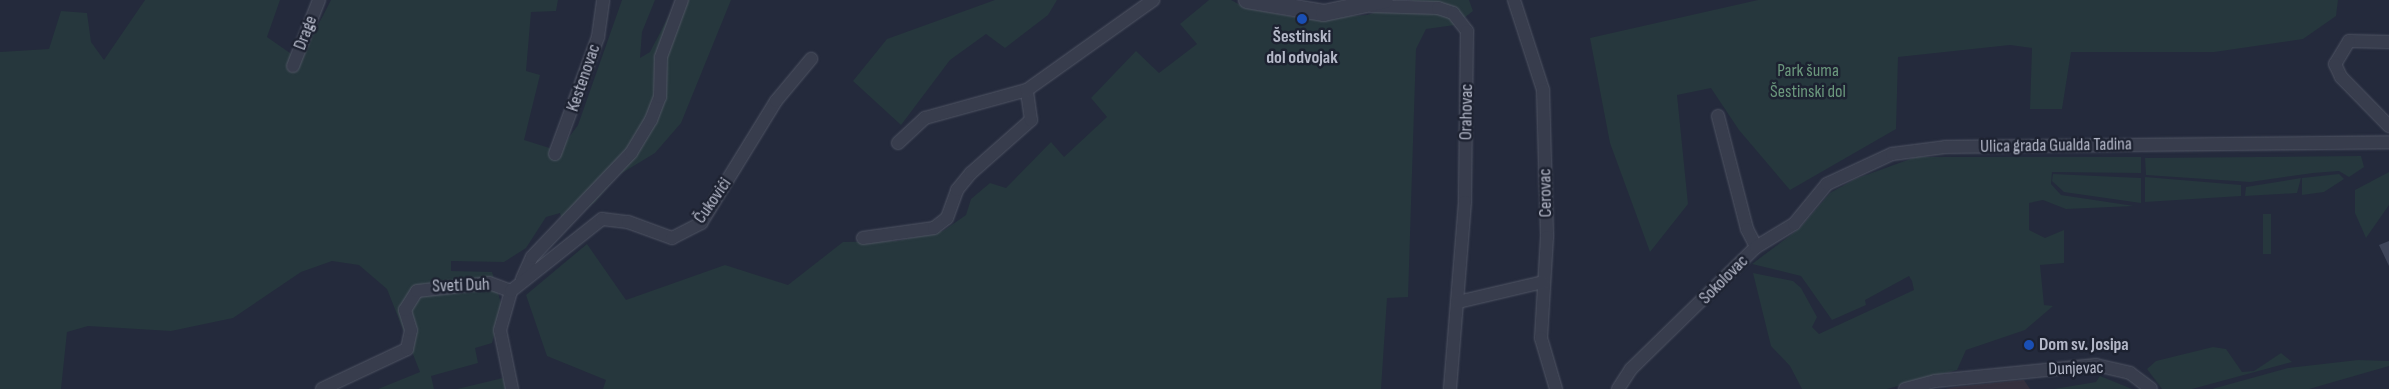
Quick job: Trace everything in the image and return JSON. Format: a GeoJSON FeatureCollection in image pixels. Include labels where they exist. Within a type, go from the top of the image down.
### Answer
{"type":"FeatureCollection","features":[{"type":"Feature","properties":{"kind":"street","name":"Drage"},"geometry":{"type":"LineString","coordinates":[[293,66],[319,0]]}},
{"type":"Feature","properties":{"kind":"street","name":"Kestenovac"},"geometry":{"type":"LineString","coordinates":[[555,154],[596,44],[603,0]]}},
{"type":"Feature","properties":{"kind":"street","name":"Čukovići"},"geometry":{"type":"LineString","coordinates":[[522,280],[532,257],[631,153],[652,120],[660,97],[660,57],[682,0]]}},
{"type":"Feature","properties":{"kind":"street"},"geometry":{"type":"LineString","coordinates":[[898,143],[925,118],[1027,90],[1153,0]]}},
{"type":"Feature","properties":{"kind":"street"},"geometry":{"type":"LineString","coordinates":[[1247,0],[1309,12],[1370,6],[1385,0]]}},
{"type":"Feature","properties":{"kind":"street","name":"Cerovac"},"geometry":{"type":"LineString","coordinates":[[1514,0],[1543,90],[1547,237],[1541,338],[1556,389]]}},
{"type":"Feature","properties":{"kind":"street","name":"Orahovac"},"geometry":{"type":"LineString","coordinates":[[1370,6],[1438,8],[1453,13],[1468,30],[1458,302],[1450,389]]}},
{"type":"Feature","properties":{"kind":"street"},"geometry":{"type":"LineString","coordinates":[[2389,42],[2349,41],[2335,64],[2341,77],[2389,126]]}},
{"type":"Feature","properties":{"kind":"street","name":"Čukovići"},"geometry":{"type":"LineString","coordinates":[[512,389],[500,330],[511,291],[522,280],[602,219],[628,222],[672,238],[701,223],[776,101],[811,59]]}},
{"type":"Feature","properties":{"kind":"street"},"geometry":{"type":"LineString","coordinates":[[863,238],[934,228],[947,218],[958,190],[971,173],[1031,120],[1027,90]]}},
{"type":"Feature","properties":{"kind":"street","name":"Sokolovac"},"geometry":{"type":"LineString","coordinates":[[1618,389],[1631,368],[1756,247],[1747,229],[1718,116]]}},
{"type":"Feature","properties":{"kind":"street","name":"Ulica grada Gualda Tadina"},"geometry":{"type":"LineString","coordinates":[[1756,247],[1794,224],[1827,184],[1844,172],[1892,154],[1945,148],[2389,142]]}},
{"type":"Feature","properties":{"kind":"street"},"geometry":{"type":"LineString","coordinates":[[1458,302],[1543,282]]}},
{"type":"Feature","properties":{"kind":"street","name":"Sveti Duh"},"geometry":{"type":"LineString","coordinates":[[322,389],[407,349],[411,330],[405,310],[416,291],[489,283],[511,291]]}},
{"type":"Feature","properties":{"kind":"street","name":"Dunjevac"},"geometry":{"type":"LineString","coordinates":[[1905,389],[1935,381],[2096,365],[2130,373],[2151,389]]}},
{"type":"Feature","properties":{"kind":"shaded area"},"geometry":{"type":"Polygon","coordinates":[[[2024,380],[2030,389],[1945,389],[1955,387],[2024,380]]]}},
{"type":"Feature","properties":{"kind":"green space"},"geometry":{"type":"Polygon","coordinates":[[[145,0],[280,0],[267,37],[300,60],[331,0],[558,0],[556,11],[531,12],[526,71],[540,75],[524,140],[559,151],[578,125],[622,0],[655,0],[642,32],[640,58],[650,52],[677,0],[731,0],[681,123],[655,153],[617,176],[595,202],[564,227],[560,213],[546,217],[526,248],[504,262],[451,261],[451,271],[492,272],[502,307],[492,343],[475,348],[478,363],[431,376],[434,389],[378,389],[420,372],[387,289],[359,265],[332,261],[301,272],[233,318],[171,331],[88,326],[67,332],[61,389],[0,389],[0,52],[49,49],[61,11],[87,13],[91,42],[104,60],[145,0]]]}},
{"type":"Feature","properties":{"kind":"green space"},"geometry":{"type":"Polygon","coordinates":[[[995,0],[1057,0],[1048,15],[1005,48],[986,34],[950,60],[901,125],[853,81],[887,39],[995,0]]]}},
{"type":"Feature","properties":{"kind":"green space"},"geometry":{"type":"Polygon","coordinates":[[[1209,0],[1231,0],[1246,8],[1305,19],[1367,15],[1413,0],[1469,0],[1473,11],[1455,25],[1426,29],[1416,49],[1408,297],[1387,298],[1381,389],[603,389],[606,380],[547,356],[526,295],[587,244],[626,300],[725,265],[788,285],[843,242],[897,241],[943,231],[966,215],[971,199],[990,183],[1006,188],[1051,142],[1064,157],[1107,117],[1091,98],[1136,51],[1159,73],[1197,44],[1180,24],[1209,0]]]}},
{"type":"Feature","properties":{"kind":"green space","name":"Park šuma Šestinski dol"},"geometry":{"type":"Polygon","coordinates":[[[1758,0],[2338,0],[2336,16],[2303,39],[2214,52],[2071,52],[2062,109],[2030,109],[2032,48],[2010,45],[1898,57],[1896,129],[1790,190],[1739,130],[1711,88],[1677,95],[1688,204],[1650,252],[1610,143],[1590,38],[1758,0]]]}},
{"type":"Feature","properties":{"kind":"green space"},"geometry":{"type":"Polygon","coordinates":[[[2361,156],[2364,167],[2349,177],[2339,171],[2250,182],[2146,175],[2145,158],[2361,156]]]}},
{"type":"Feature","properties":{"kind":"green space"},"geometry":{"type":"Polygon","coordinates":[[[1916,157],[2141,157],[2141,173],[2052,172],[2051,184],[2061,195],[2134,206],[2066,209],[2043,200],[2029,203],[2029,230],[2045,238],[2064,230],[2064,263],[2040,265],[2044,305],[2053,306],[2025,330],[1966,350],[1957,370],[1887,389],[1802,389],[1790,366],[1771,346],[1753,273],[1793,281],[1801,288],[1817,317],[1812,327],[1819,334],[1914,290],[1912,281],[1909,276],[1865,300],[1866,305],[1832,320],[1801,276],[1752,264],[1800,228],[1830,193],[1855,179],[1916,157]]]}},
{"type":"Feature","properties":{"kind":"green space"},"geometry":{"type":"Polygon","coordinates":[[[2389,172],[2389,205],[2366,238],[2355,213],[2355,190],[2389,172]]]}},
{"type":"Feature","properties":{"kind":"green space"},"geometry":{"type":"Polygon","coordinates":[[[2053,174],[2141,178],[2141,203],[2064,192],[2052,181],[2053,174]]]}},
{"type":"Feature","properties":{"kind":"green space"},"geometry":{"type":"Polygon","coordinates":[[[2339,174],[2344,179],[2324,192],[2302,195],[2302,178],[2339,174]]]}},
{"type":"Feature","properties":{"kind":"green space"},"geometry":{"type":"Polygon","coordinates":[[[2145,177],[2241,185],[2241,196],[2145,202],[2145,177]]]}},
{"type":"Feature","properties":{"kind":"green space"},"geometry":{"type":"Polygon","coordinates":[[[2301,178],[2297,193],[2245,196],[2246,187],[2301,178]]]}},
{"type":"Feature","properties":{"kind":"green space"},"geometry":{"type":"Polygon","coordinates":[[[2263,214],[2271,214],[2271,254],[2263,254],[2263,214]]]}},
{"type":"Feature","properties":{"kind":"green space"},"geometry":{"type":"Polygon","coordinates":[[[2213,347],[2226,349],[2242,372],[2254,371],[2281,353],[2292,362],[2192,389],[2162,389],[2147,369],[2156,361],[2213,347]]]}},
{"type":"Feature","properties":{"kind":"green space"},"geometry":{"type":"Polygon","coordinates":[[[2358,360],[2389,361],[2389,366],[2309,389],[2212,389],[2288,368],[2358,360]]]}},
{"type":"Feature","properties":{"kind":"green space"},"geometry":{"type":"Polygon","coordinates":[[[2100,376],[2132,389],[2054,389],[2096,382],[2100,376]]]}},
{"type":"Feature","properties":{"kind":"green space"},"geometry":{"type":"Polygon","coordinates":[[[503,378],[506,389],[457,389],[503,378]]]}},
{"type":"Feature","properties":{"kind":"building"},"geometry":{"type":"Polygon","coordinates":[[[2389,241],[2389,266],[2379,245],[2389,241]]]}},
{"type":"Feature","properties":{"kind":"place","name":"Šestinski dol odvojak"},"geometry":{"type":"Point","coordinates":[1302,19]}},
{"type":"Feature","properties":{"kind":"place","name":"Dom sv. Josipa"},"geometry":{"type":"Point","coordinates":[2029,345]}}]}
